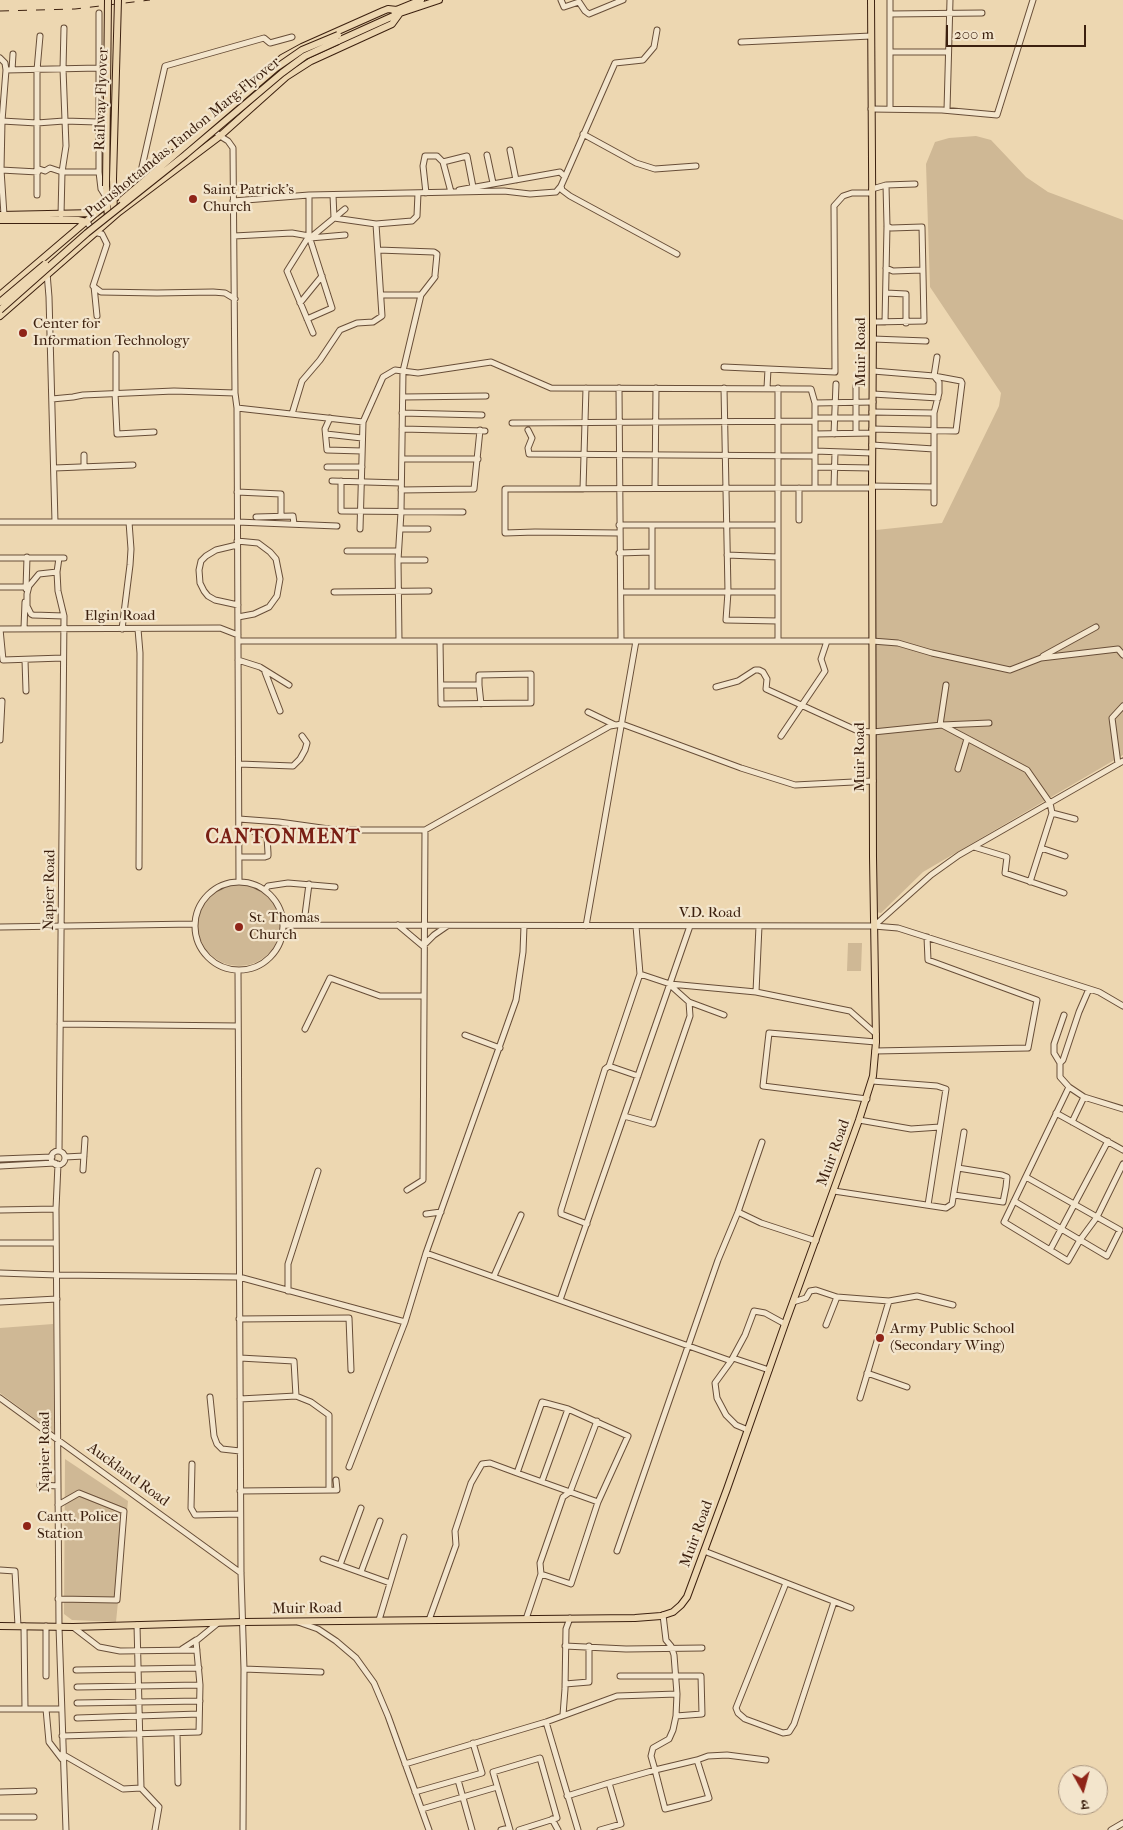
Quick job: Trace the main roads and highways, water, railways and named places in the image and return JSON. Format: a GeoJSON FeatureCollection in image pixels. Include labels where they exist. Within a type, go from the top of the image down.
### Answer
{"type":"FeatureCollection","features":[{"type":"Feature","properties":{"kind":"main road","name":"Railway Flyover"},"geometry":{"type":"LineString","coordinates":[[108,0],[106,186],[108,221]]}},
{"type":"Feature","properties":{"kind":"main road","name":"Railway Flyover"},"geometry":{"type":"LineString","coordinates":[[114,215],[113,179],[118,0]]}},
{"type":"Feature","properties":{"kind":"main road"},"geometry":{"type":"LineString","coordinates":[[0,316],[114,215],[220,136],[286,77],[310,61],[392,24],[398,11],[421,0]]}},
{"type":"Feature","properties":{"kind":"main road"},"geometry":{"type":"LineString","coordinates":[[0,295],[106,205],[208,124],[282,58],[302,47],[388,10],[398,11],[439,0]]}},
{"type":"Feature","properties":{"kind":"main road","name":"Muir Road"},"geometry":{"type":"LineString","coordinates":[[0,1626],[58,1627],[219,1622],[635,1618],[663,1615],[677,1608],[686,1597],[860,1120],[872,1081],[876,1051],[872,641],[871,0]]}},
{"type":"Feature","properties":{"kind":"main road","name":"Purushottamdas Tandon Marg Flyover"},"geometry":{"type":"LineString","coordinates":[[0,310],[87,233],[282,73],[305,56],[338,38],[398,11]]}},
{"type":"Feature","properties":{"kind":"main road","name":"Purushottamdas Tandon Marg Flyover"},"geometry":{"type":"LineString","coordinates":[[0,302],[230,109],[276,68],[302,50],[338,38]]}},
{"type":"Feature","properties":{"kind":"main road"},"geometry":{"type":"LineString","coordinates":[[1,216],[96,214]]}},
{"type":"Feature","properties":{"kind":"main road"},"geometry":{"type":"LineString","coordinates":[[1,216],[87,222]]}},
{"type":"Feature","properties":{"kind":"railway"},"geometry":{"type":"LineString","coordinates":[[0,11],[75,9],[150,0]]}},
{"type":"Feature","properties":{"kind":"place","name":"Saint Patrick's Church"},"geometry":{"type":"Point","coordinates":[193,199]}},
{"type":"Feature","properties":{"kind":"place","name":"Center for Information Technology"},"geometry":{"type":"Point","coordinates":[23,333]}},
{"type":"Feature","properties":{"kind":"place","name":"St. Thomas Church"},"geometry":{"type":"Point","coordinates":[239,927]}},
{"type":"Feature","properties":{"kind":"place","name":"Army Public School (Secondary Wing)"},"geometry":{"type":"Point","coordinates":[880,1338]}},
{"type":"Feature","properties":{"kind":"place","name":"Cantt. Police Station"},"geometry":{"type":"Point","coordinates":[27,1526]}},
{"type":"Feature","properties":{"kind":"district","name":"CANTONMENT"},"geometry":{"type":"Point","coordinates":[283,838]}}]}
